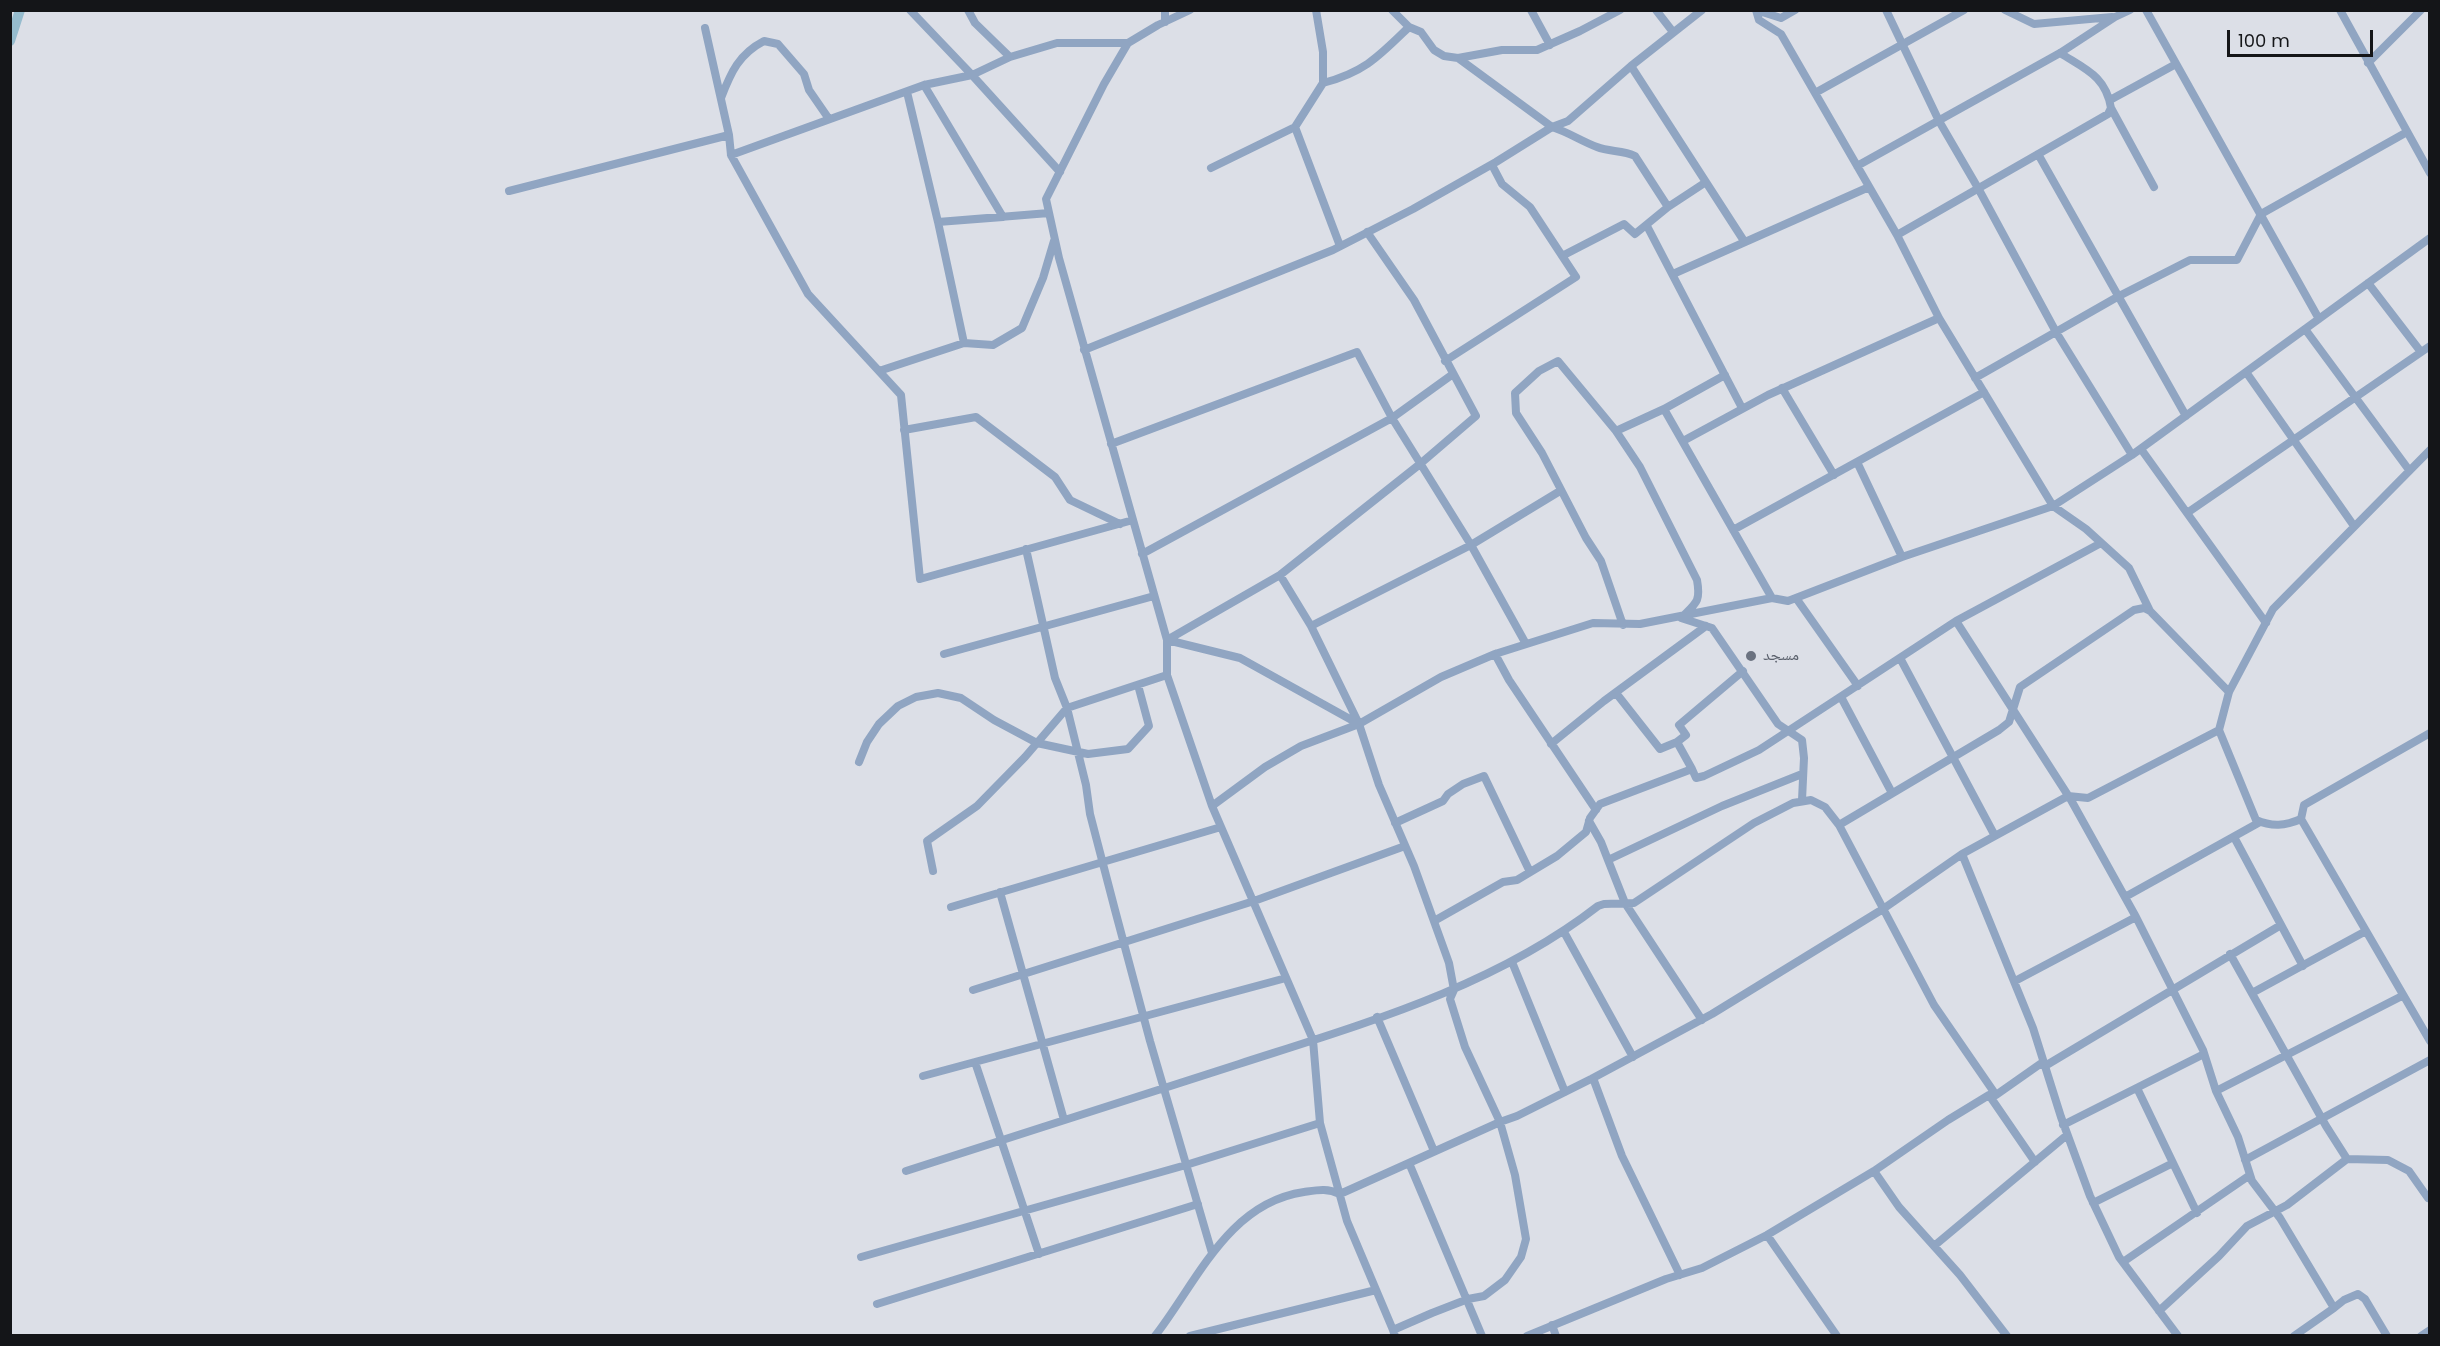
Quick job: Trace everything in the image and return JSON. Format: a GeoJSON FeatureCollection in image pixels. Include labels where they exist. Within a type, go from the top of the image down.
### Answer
{"type":"FeatureCollection","features":[{"type":"Feature","properties":{"kind":"street"},"geometry":{"type":"LineString","coordinates":[[910,10],[1060,172]]}},
{"type":"Feature","properties":{"kind":"street"},"geometry":{"type":"LineString","coordinates":[[968,10],[975,23],[1010,57]]}},
{"type":"Feature","properties":{"kind":"street"},"geometry":{"type":"LineString","coordinates":[[1165,10],[1165,22]]}},
{"type":"Feature","properties":{"kind":"street"},"geometry":{"type":"LineString","coordinates":[[731,155],[924,85],[972,75],[1010,57],[1057,43],[1128,43],[1190,10]]}},
{"type":"Feature","properties":{"kind":"street"},"geometry":{"type":"LineString","coordinates":[[1211,168],[1295,128],[1323,83],[1323,52],[1316,10]]}},
{"type":"Feature","properties":{"kind":"street"},"geometry":{"type":"LineString","coordinates":[[1392,10],[1409,27],[1421,32],[1434,50],[1444,56],[1458,58],[1502,50],[1537,50],[1620,10]]}},
{"type":"Feature","properties":{"kind":"street"},"geometry":{"type":"LineString","coordinates":[[1532,10],[1550,45]]}},
{"type":"Feature","properties":{"kind":"street"},"geometry":{"type":"LineString","coordinates":[[1656,10],[1673,33]]}},
{"type":"Feature","properties":{"kind":"street"},"geometry":{"type":"LineString","coordinates":[[1084,350],[1340,246],[1491,165],[1552,127],[1568,121],[1631,66],[1702,10]]}},
{"type":"Feature","properties":{"kind":"street"},"geometry":{"type":"LineString","coordinates":[[1756,10],[1781,18],[1795,10]]}},
{"type":"Feature","properties":{"kind":"street"},"geometry":{"type":"LineString","coordinates":[[1756,10],[1759,20],[1781,34],[1897,235],[1939,318],[2053,506],[2086,529],[2129,568],[2150,611],[2229,692]]}},
{"type":"Feature","properties":{"kind":"street"},"geometry":{"type":"LineString","coordinates":[[1886,10],[1939,121],[2056,332],[2132,455]]}},
{"type":"Feature","properties":{"kind":"street"},"geometry":{"type":"LineString","coordinates":[[1815,93],[1964,10]]}},
{"type":"Feature","properties":{"kind":"street"},"geometry":{"type":"LineString","coordinates":[[2006,10],[2034,24],[2115,16]]}},
{"type":"Feature","properties":{"kind":"street"},"geometry":{"type":"LineString","coordinates":[[1857,166],[2060,53],[2115,16],[2130,10]]}},
{"type":"Feature","properties":{"kind":"street"},"geometry":{"type":"LineString","coordinates":[[2146,10],[2319,319]]}},
{"type":"Feature","properties":{"kind":"street"},"geometry":{"type":"LineString","coordinates":[[2340,10],[2430,173]]}},
{"type":"Feature","properties":{"kind":"street"},"geometry":{"type":"LineString","coordinates":[[2368,63],[2421,10]]}},
{"type":"Feature","properties":{"kind":"street"},"geometry":{"type":"LineString","coordinates":[[1323,83],[1349,76],[1376,59],[1409,27]]}},
{"type":"Feature","properties":{"kind":"street"},"geometry":{"type":"LineString","coordinates":[[705,28],[729,135],[731,155],[808,294],[901,395],[920,579],[1133,520]]}},
{"type":"Feature","properties":{"kind":"street"},"geometry":{"type":"LineString","coordinates":[[721,98],[738,59],[752,47],[764,41],[778,44],[804,74],[809,90],[829,119]]}},
{"type":"Feature","properties":{"kind":"street"},"geometry":{"type":"LineString","coordinates":[[1128,43],[1104,84],[1046,198],[1054,239],[1167,640],[1167,675],[1212,806],[1313,1040],[1320,1123],[1347,1221],[1394,1333],[1468,1299],[1484,1296],[1505,1280],[1521,1257],[1526,1239],[1515,1175],[1500,1122],[1466,1047],[1450,999],[1454,990],[1449,963],[1434,921],[1378,785],[1359,724],[1311,626],[1280,575]]}},
{"type":"Feature","properties":{"kind":"street"},"geometry":{"type":"LineString","coordinates":[[2060,53],[2100,80],[2110,104],[2154,187]]}},
{"type":"Feature","properties":{"kind":"street"},"geometry":{"type":"LineString","coordinates":[[1458,58],[1552,127],[1568,132],[1599,148],[1628,152],[1635,156],[1668,207]]}},
{"type":"Feature","properties":{"kind":"street"},"geometry":{"type":"LineString","coordinates":[[1897,235],[2108,114],[2110,104],[2176,64]]}},
{"type":"Feature","properties":{"kind":"street"},"geometry":{"type":"LineString","coordinates":[[1631,66],[1744,241]]}},
{"type":"Feature","properties":{"kind":"street"},"geometry":{"type":"LineString","coordinates":[[924,85],[1003,217],[938,222]]}},
{"type":"Feature","properties":{"kind":"street"},"geometry":{"type":"LineString","coordinates":[[907,92],[964,343]]}},
{"type":"Feature","properties":{"kind":"street"},"geometry":{"type":"LineString","coordinates":[[1295,128],[1340,246]]}},
{"type":"Feature","properties":{"kind":"street"},"geometry":{"type":"LineString","coordinates":[[1975,378],[2119,296],[2190,260],[2237,260],[2261,214],[2407,132]]}},
{"type":"Feature","properties":{"kind":"street"},"geometry":{"type":"LineString","coordinates":[[509,191],[729,135]]}},
{"type":"Feature","properties":{"kind":"street"},"geometry":{"type":"LineString","coordinates":[[2038,154],[2187,416]]}},
{"type":"Feature","properties":{"kind":"street"},"geometry":{"type":"LineString","coordinates":[[1445,361],[1576,277],[1530,207],[1502,184],[1491,165]]}},
{"type":"Feature","properties":{"kind":"street"},"geometry":{"type":"LineString","coordinates":[[1562,256],[1624,224],[1635,234],[1668,207],[1706,182]]}},
{"type":"Feature","properties":{"kind":"street"},"geometry":{"type":"LineString","coordinates":[[1673,274],[1869,187]]}},
{"type":"Feature","properties":{"kind":"street"},"geometry":{"type":"LineString","coordinates":[[938,222],[1049,213]]}},
{"type":"Feature","properties":{"kind":"street"},"geometry":{"type":"LineString","coordinates":[[1647,226],[1742,408]]}},
{"type":"Feature","properties":{"kind":"street"},"geometry":{"type":"LineString","coordinates":[[1167,640],[1280,575],[1420,464],[1476,416],[1414,300],[1367,232]]}},
{"type":"Feature","properties":{"kind":"street"},"geometry":{"type":"LineString","coordinates":[[1212,806],[1265,767],[1300,746],[1359,724],[1441,677],[1495,654],[1593,623],[1640,624],[1681,618],[1772,598],[1788,601],[1902,557],[2053,506],[2187,416],[2430,238]]}},
{"type":"Feature","properties":{"kind":"street"},"geometry":{"type":"LineString","coordinates":[[879,371],[964,343],[993,345],[1022,328],[1043,278],[1054,239]]}},
{"type":"Feature","properties":{"kind":"street"},"geometry":{"type":"LineString","coordinates":[[2368,283],[2421,352]]}},
{"type":"Feature","properties":{"kind":"street"},"geometry":{"type":"LineString","coordinates":[[1683,441],[1782,388],[1939,318]]}},
{"type":"Feature","properties":{"kind":"street"},"geometry":{"type":"LineString","coordinates":[[2305,329],[2409,470]]}},
{"type":"Feature","properties":{"kind":"street"},"geometry":{"type":"LineString","coordinates":[[2187,513],[2430,346]]}},
{"type":"Feature","properties":{"kind":"street"},"geometry":{"type":"LineString","coordinates":[[1111,444],[1357,352],[1392,418],[1471,545],[1526,645]]}},
{"type":"Feature","properties":{"kind":"street"},"geometry":{"type":"LineString","coordinates":[[1623,625],[1601,561],[1560,491],[1542,453],[1516,413],[1515,393],[1539,371],[1558,361],[1616,431],[1640,467],[1697,580],[1700,595],[1695,604],[1681,618]]}},
{"type":"Feature","properties":{"kind":"street"},"geometry":{"type":"LineString","coordinates":[[2246,372],[2354,526]]}},
{"type":"Feature","properties":{"kind":"street"},"geometry":{"type":"LineString","coordinates":[[1142,554],[1392,418],[1453,374]]}},
{"type":"Feature","properties":{"kind":"street"},"geometry":{"type":"LineString","coordinates":[[1616,431],[1664,409],[1725,375]]}},
{"type":"Feature","properties":{"kind":"street"},"geometry":{"type":"LineString","coordinates":[[1782,388],[1834,475]]}},
{"type":"Feature","properties":{"kind":"street"},"geometry":{"type":"LineString","coordinates":[[1734,530],[1984,392]]}},
{"type":"Feature","properties":{"kind":"street"},"geometry":{"type":"LineString","coordinates":[[1664,409],[1772,598]]}},
{"type":"Feature","properties":{"kind":"street"},"geometry":{"type":"LineString","coordinates":[[904,430],[976,417],[1055,477],[1070,500],[1120,524]]}},
{"type":"Feature","properties":{"kind":"street"},"geometry":{"type":"LineString","coordinates":[[2140,449],[2266,623]]}},
{"type":"Feature","properties":{"kind":"street"},"geometry":{"type":"LineString","coordinates":[[2301,819],[2285,825],[2270,825],[2256,820],[2219,730],[2229,692],[2273,609],[2430,450]]}},
{"type":"Feature","properties":{"kind":"street"},"geometry":{"type":"LineString","coordinates":[[1857,462],[1902,557]]}},
{"type":"Feature","properties":{"kind":"street"},"geometry":{"type":"LineString","coordinates":[[1311,626],[1471,545],[1560,491]]}},
{"type":"Feature","properties":{"kind":"street"},"geometry":{"type":"LineString","coordinates":[[1677,742],[1696,778],[1704,776],[1759,750],[1956,621],[2101,543]]}},
{"type":"Feature","properties":{"kind":"street"},"geometry":{"type":"LineString","coordinates":[[1026,549],[1055,678],[1067,708],[1086,785],[1090,814],[1123,942],[1212,1253]]}},
{"type":"Feature","properties":{"kind":"street"},"geometry":{"type":"LineString","coordinates":[[944,654],[1154,596]]}},
{"type":"Feature","properties":{"kind":"street"},"geometry":{"type":"LineString","coordinates":[[1796,598],[1858,686]]}},
{"type":"Feature","properties":{"kind":"street"},"geometry":{"type":"LineString","coordinates":[[1839,825],[1999,730],[2009,722],[2020,687],[2134,610],[2144,608],[2150,611]]}},
{"type":"Feature","properties":{"kind":"street"},"geometry":{"type":"LineString","coordinates":[[1681,618],[1713,628],[1778,724],[1802,740],[1804,758],[1802,800]]}},
{"type":"Feature","properties":{"kind":"street"},"geometry":{"type":"LineString","coordinates":[[1956,621],[2068,795],[2125,897],[2204,1054],[2216,1092],[2238,1137],[2250,1175],[2298,1246],[2334,1308]]}},
{"type":"Feature","properties":{"kind":"street"},"geometry":{"type":"LineString","coordinates":[[1551,744],[1706,626]]}},
{"type":"Feature","properties":{"kind":"street"},"geometry":{"type":"LineString","coordinates":[[1167,640],[1240,658],[1359,724]]}},
{"type":"Feature","properties":{"kind":"street"},"geometry":{"type":"LineString","coordinates":[[1495,654],[1509,680],[1596,810]]}},
{"type":"Feature","properties":{"kind":"street"},"geometry":{"type":"LineString","coordinates":[[1900,658],[1995,836]]}},
{"type":"Feature","properties":{"kind":"street"},"geometry":{"type":"LineString","coordinates":[[1616,693],[1660,749],[1677,742],[1686,735],[1679,725],[1743,671]]}},
{"type":"Feature","properties":{"kind":"street"},"geometry":{"type":"LineString","coordinates":[[933,871],[927,841],[977,806],[1067,708],[1167,675]]}},
{"type":"Feature","properties":{"kind":"street"},"geometry":{"type":"LineString","coordinates":[[859,762],[867,742],[879,724],[898,706],[916,697],[938,693],[962,698],[993,720],[1037,743],[1088,754],[1128,749],[1149,726],[1138,685]]}},
{"type":"Feature","properties":{"kind":"street"},"geometry":{"type":"LineString","coordinates":[[1841,698],[1892,793]]}},
{"type":"Feature","properties":{"kind":"street"},"geometry":{"type":"LineString","coordinates":[[1155,1335],[1172,1314],[1212,1253],[1237,1224],[1269,1202],[1291,1194],[1328,1189],[1340,1194],[1593,1078],[1702,1020],[1883,909],[1962,854],[2068,795],[2088,798],[2219,730]]}},
{"type":"Feature","properties":{"kind":"street"},"geometry":{"type":"LineString","coordinates":[[2430,733],[2304,806],[2301,819],[2430,1041]]}},
{"type":"Feature","properties":{"kind":"street"},"geometry":{"type":"LineString","coordinates":[[1434,921],[1503,882],[1516,880],[1557,856],[1586,832],[1589,821],[1600,804],[1692,769]]}},
{"type":"Feature","properties":{"kind":"street"},"geometry":{"type":"LineString","coordinates":[[1608,860],[1722,806],[1803,774]]}},
{"type":"Feature","properties":{"kind":"street"},"geometry":{"type":"LineString","coordinates":[[1395,823],[1443,801],[1448,794],[1463,784],[1485,776],[1530,872]]}},
{"type":"Feature","properties":{"kind":"street"},"geometry":{"type":"LineString","coordinates":[[906,1172],[1313,1040],[1454,990],[1512,962],[1564,932],[1598,906],[1634,903],[1754,823],[1802,800],[1811,800],[1826,807],[1839,825],[1934,1005],[2035,1162]]}},
{"type":"Feature","properties":{"kind":"street"},"geometry":{"type":"LineString","coordinates":[[1589,821],[1601,842],[1625,903],[1702,1020]]}},
{"type":"Feature","properties":{"kind":"street"},"geometry":{"type":"LineString","coordinates":[[2125,897],[2260,822]]}},
{"type":"Feature","properties":{"kind":"street"},"geometry":{"type":"LineString","coordinates":[[951,907],[1221,827]]}},
{"type":"Feature","properties":{"kind":"street"},"geometry":{"type":"LineString","coordinates":[[2234,837],[2303,966]]}},
{"type":"Feature","properties":{"kind":"street"},"geometry":{"type":"LineString","coordinates":[[973,990],[1254,901],[1405,846]]}},
{"type":"Feature","properties":{"kind":"street"},"geometry":{"type":"LineString","coordinates":[[1962,854],[2015,981],[2063,1125],[2093,1203],[2122,1262],[2178,1335]]}},
{"type":"Feature","properties":{"kind":"street"},"geometry":{"type":"LineString","coordinates":[[1000,892],[1064,1120]]}},
{"type":"Feature","properties":{"kind":"street"},"geometry":{"type":"LineString","coordinates":[[2015,981],[2136,917]]}},
{"type":"Feature","properties":{"kind":"street"},"geometry":{"type":"LineString","coordinates":[[1527,1335],[1702,1268],[1767,1235],[1874,1172],[1948,1120],[2281,925]]}},
{"type":"Feature","properties":{"kind":"street"},"geometry":{"type":"LineString","coordinates":[[1564,932],[1633,1057]]}},
{"type":"Feature","properties":{"kind":"street"},"geometry":{"type":"LineString","coordinates":[[2252,993],[2366,932]]}},
{"type":"Feature","properties":{"kind":"street"},"geometry":{"type":"LineString","coordinates":[[2230,954],[2322,1119],[2347,1159]]}},
{"type":"Feature","properties":{"kind":"street"},"geometry":{"type":"LineString","coordinates":[[1512,962],[1564,1092]]}},
{"type":"Feature","properties":{"kind":"street"},"geometry":{"type":"LineString","coordinates":[[923,1076],[1286,978]]}},
{"type":"Feature","properties":{"kind":"street"},"geometry":{"type":"LineString","coordinates":[[2216,1092],[2402,996]]}},
{"type":"Feature","properties":{"kind":"street"},"geometry":{"type":"LineString","coordinates":[[1377,1017],[1434,1151]]}},
{"type":"Feature","properties":{"kind":"street"},"geometry":{"type":"LineString","coordinates":[[2063,1125],[2204,1054]]}},
{"type":"Feature","properties":{"kind":"street"},"geometry":{"type":"LineString","coordinates":[[2245,1160],[2430,1060]]}},
{"type":"Feature","properties":{"kind":"street"},"geometry":{"type":"LineString","coordinates":[[975,1062],[1039,1254]]}},
{"type":"Feature","properties":{"kind":"street"},"geometry":{"type":"LineString","coordinates":[[1593,1078],[1622,1156],[1680,1275]]}},
{"type":"Feature","properties":{"kind":"street"},"geometry":{"type":"LineString","coordinates":[[2137,1088],[2198,1213]]}},
{"type":"Feature","properties":{"kind":"street"},"geometry":{"type":"LineString","coordinates":[[861,1257],[1186,1165],[1320,1123]]}},
{"type":"Feature","properties":{"kind":"street"},"geometry":{"type":"LineString","coordinates":[[1934,1246],[2067,1134]]}},
{"type":"Feature","properties":{"kind":"street"},"geometry":{"type":"LineString","coordinates":[[2159,1311],[2219,1256],[2247,1226],[2287,1205],[2347,1159],[2388,1160],[2409,1171],[2428,1198]]}},
{"type":"Feature","properties":{"kind":"street"},"geometry":{"type":"LineString","coordinates":[[2093,1203],[2173,1162]]}},
{"type":"Feature","properties":{"kind":"street"},"geometry":{"type":"LineString","coordinates":[[1409,1163],[1482,1335]]}},
{"type":"Feature","properties":{"kind":"street"},"geometry":{"type":"LineString","coordinates":[[1874,1172],[1899,1207],[2007,1335]]}},
{"type":"Feature","properties":{"kind":"street"},"geometry":{"type":"LineString","coordinates":[[2122,1262],[2198,1213],[2250,1175]]}},
{"type":"Feature","properties":{"kind":"street"},"geometry":{"type":"LineString","coordinates":[[877,1304],[1197,1204]]}},
{"type":"Feature","properties":{"kind":"street"},"geometry":{"type":"LineString","coordinates":[[1767,1235],[1837,1335]]}},
{"type":"Feature","properties":{"kind":"street"},"geometry":{"type":"LineString","coordinates":[[1190,1335],[1376,1290]]}},
{"type":"Feature","properties":{"kind":"street"},"geometry":{"type":"LineString","coordinates":[[2294,1335],[2344,1300],[2358,1294],[2365,1299],[2387,1335]]}},
{"type":"Feature","properties":{"kind":"street"},"geometry":{"type":"LineString","coordinates":[[1552,1325],[1556,1335]]}},
{"type":"Feature","properties":{"kind":"street"},"geometry":{"type":"LineString","coordinates":[[1226,1327],[1229,1335]]}},
{"type":"Feature","properties":{"kind":"street"},"geometry":{"type":"LineString","coordinates":[[2421,1335],[2430,1330]]}},
{"type":"Feature","properties":{"kind":"waterway"},"geometry":{"type":"LineString","coordinates":[[10,41],[20,10]]}},
{"type":"Feature","properties":{"kind":"place","name":"مسجد"},"geometry":{"type":"Point","coordinates":[1751,656]}}]}
